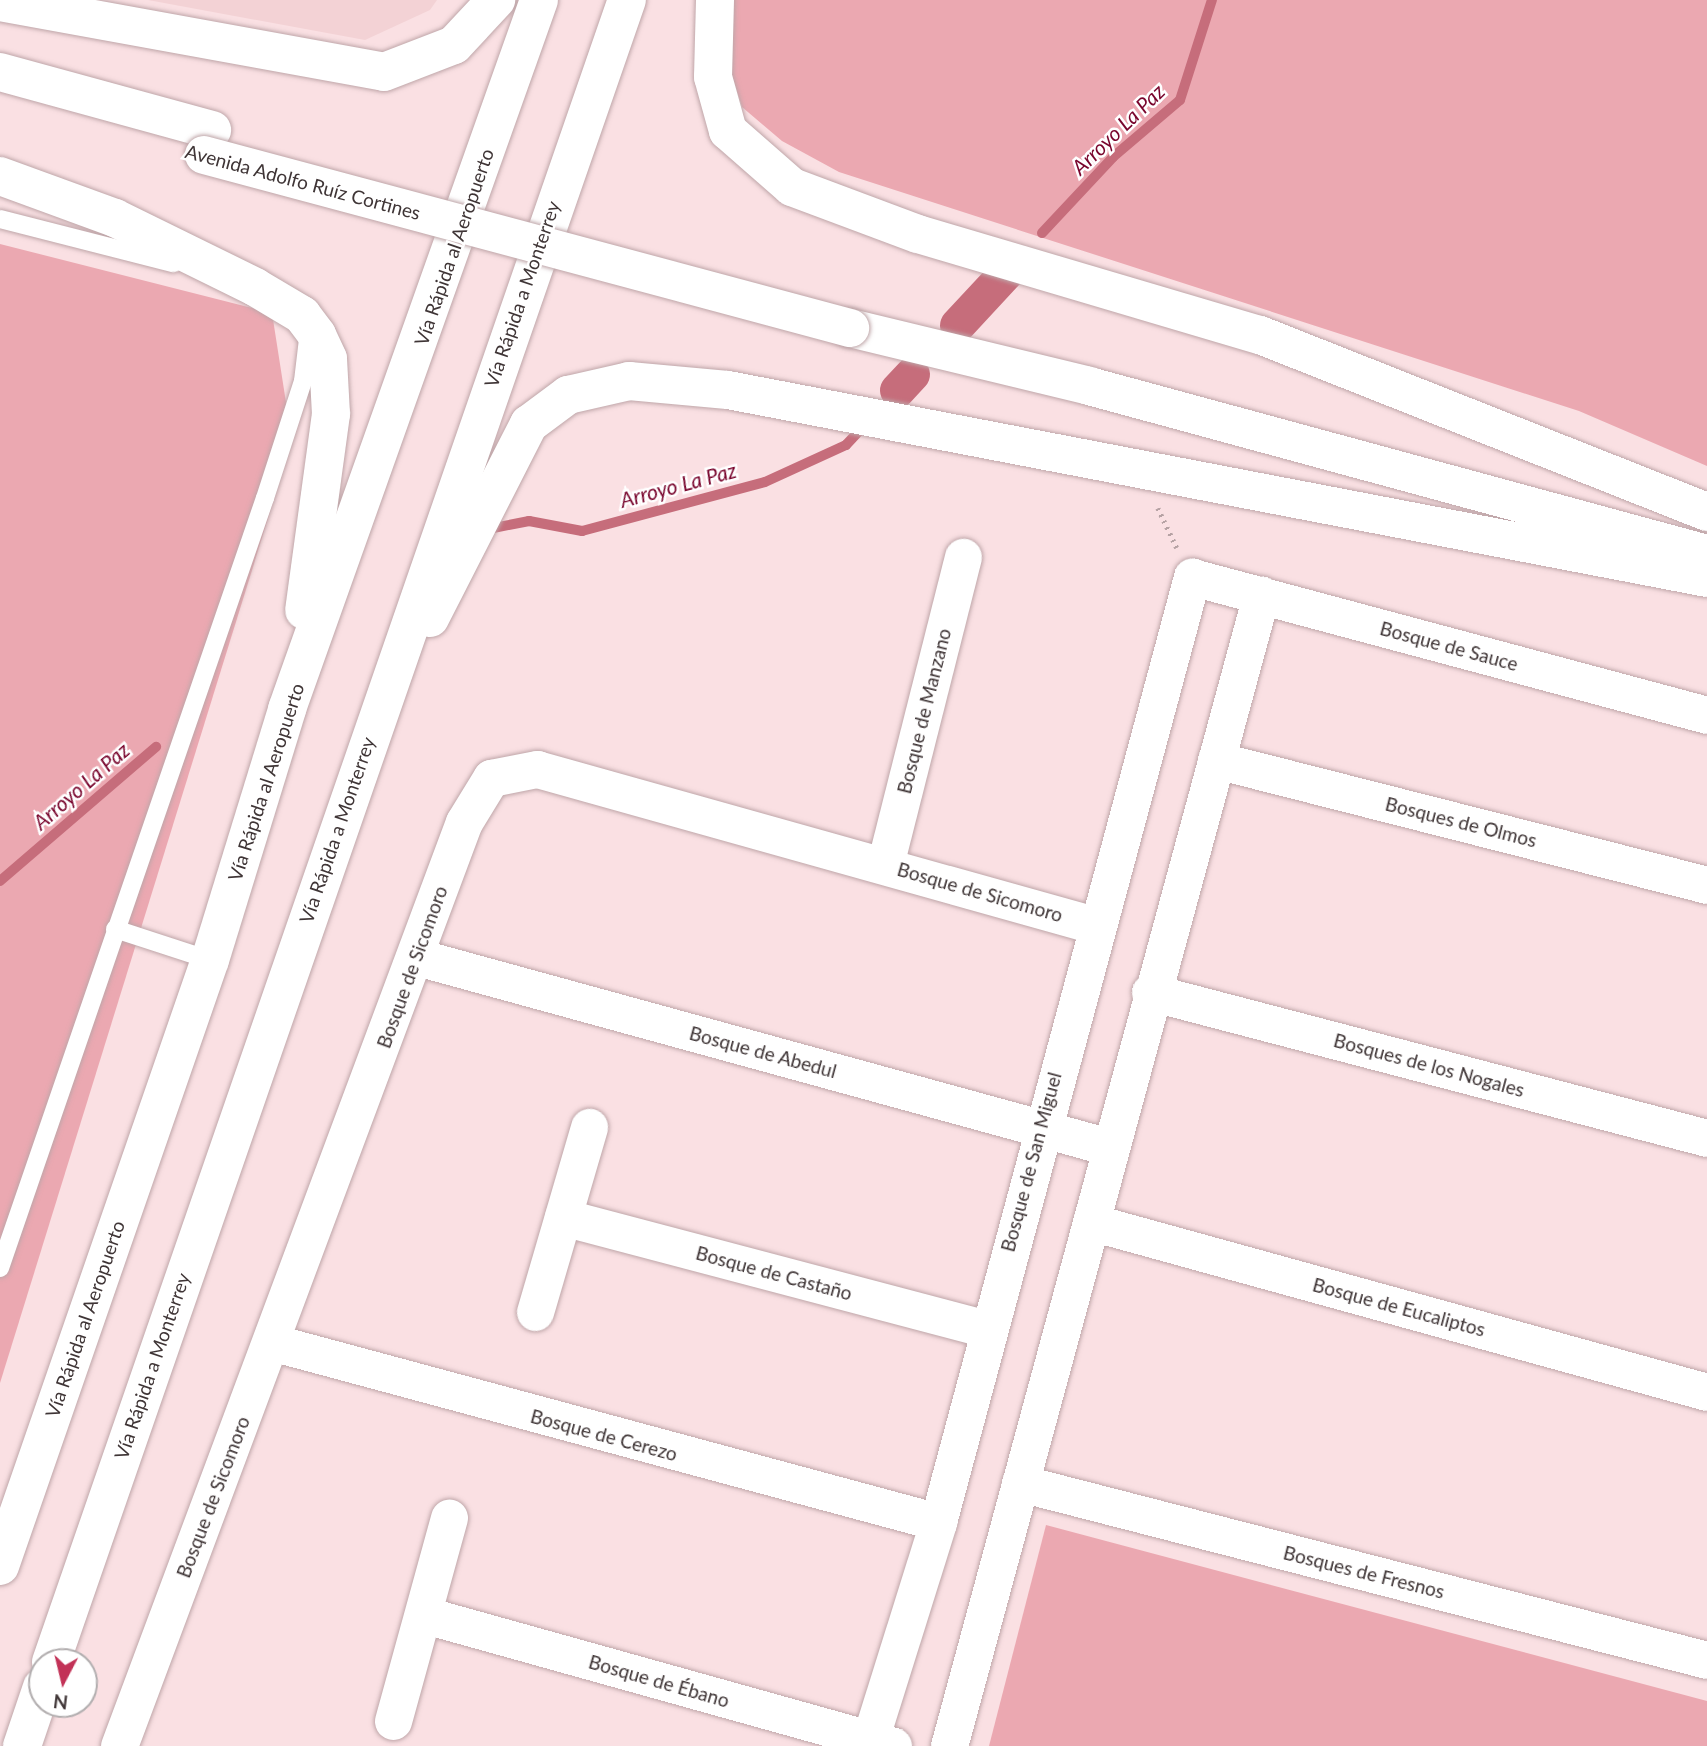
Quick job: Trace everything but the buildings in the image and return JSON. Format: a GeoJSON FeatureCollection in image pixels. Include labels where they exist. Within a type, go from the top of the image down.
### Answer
{"type":"FeatureCollection","features":[{"type":"Feature","properties":{"kind":"main road"},"geometry":{"type":"LineString","coordinates":[[0,2],[384,72],[454,45],[496,0]]}},
{"type":"Feature","properties":{"kind":"main road","name":"Vía Rápida al Aeropuerto"},"geometry":{"type":"LineString","coordinates":[[0,1566],[210,960],[287,709],[539,0]]}},
{"type":"Feature","properties":{"kind":"main road","name":"Vía Rápida a Monterrey"},"geometry":{"type":"LineString","coordinates":[[56,1648],[627,0]]}},
{"type":"Feature","properties":{"kind":"main road"},"geometry":{"type":"LineString","coordinates":[[715,0],[713,77],[728,131],[792,187],[918,234],[1260,335],[1707,512]]}},
{"type":"Feature","properties":{"kind":"main road"},"geometry":{"type":"LineString","coordinates":[[0,72],[208,143]]}},
{"type":"Feature","properties":{"kind":"main road","name":"Avenida Adolfo Ruíz Cortines"},"geometry":{"type":"LineString","coordinates":[[0,99],[208,143],[852,315]]}},
{"type":"Feature","properties":{"kind":"main road"},"geometry":{"type":"LineString","coordinates":[[0,176],[115,218],[255,286],[302,315],[328,359],[331,414],[321,520],[287,709]]}},
{"type":"Feature","properties":{"kind":"main road"},"geometry":{"type":"LineString","coordinates":[[852,315],[1707,530]]}},
{"type":"Feature","properties":{"kind":"main road"},"geometry":{"type":"LineString","coordinates":[[852,315],[1089,386],[1707,554]]}},
{"type":"Feature","properties":{"kind":"main road"},"geometry":{"type":"LineString","coordinates":[[375,721],[529,424],[584,388],[629,382],[688,384],[1707,578]]}},
{"type":"Feature","properties":{"kind":"main road"},"geometry":{"type":"LineString","coordinates":[[22,1746],[31,1718]]}},
{"type":"Feature","properties":{"kind":"street","name":"Bosque de Manzano"},"geometry":{"type":"LineString","coordinates":[[884,865],[963,557]]}},
{"type":"Feature","properties":{"kind":"street","name":"Bosque de Sauce"},"geometry":{"type":"LineString","coordinates":[[1192,577],[1707,715]]}},
{"type":"Feature","properties":{"kind":"street","name":"Bosque de San Miguel"},"geometry":{"type":"LineString","coordinates":[[877,1744],[1094,925],[1192,577]]}},
{"type":"Feature","properties":{"kind":"street"},"geometry":{"type":"LineString","coordinates":[[948,1746],[1091,1222],[1150,992],[1261,595]]}},
{"type":"Feature","properties":{"kind":"street","name":"Bosques de Olmos"},"geometry":{"type":"LineString","coordinates":[[1216,760],[1707,885]]}},
{"type":"Feature","properties":{"kind":"street","name":"Bosque de Sicomoro"},"geometry":{"type":"LineString","coordinates":[[119,1746],[477,795],[491,778],[518,768],[884,865],[1094,925]]}},
{"type":"Feature","properties":{"kind":"street","name":"Bosque de Abedul"},"geometry":{"type":"LineString","coordinates":[[417,957],[1109,1147]]}},
{"type":"Feature","properties":{"kind":"street","name":"Bosques de los Nogales"},"geometry":{"type":"LineString","coordinates":[[1150,992],[1707,1138]]}},
{"type":"Feature","properties":{"kind":"street"},"geometry":{"type":"LineString","coordinates":[[535,1312],[589,1127]]}},
{"type":"Feature","properties":{"kind":"street","name":"Bosque de Castaño"},"geometry":{"type":"LineString","coordinates":[[563,1217],[986,1329]]}},
{"type":"Feature","properties":{"kind":"street","name":"Bosque de Eucaliptos"},"geometry":{"type":"LineString","coordinates":[[1091,1222],[1707,1392]]}},
{"type":"Feature","properties":{"kind":"street","name":"Bosque de Cerezo"},"geometry":{"type":"LineString","coordinates":[[271,1342],[937,1522]]}},
{"type":"Feature","properties":{"kind":"street","name":"Bosques de Fresnos"},"geometry":{"type":"LineString","coordinates":[[1020,1483],[1707,1660]]}},
{"type":"Feature","properties":{"kind":"street"},"geometry":{"type":"LineString","coordinates":[[393,1721],[425,1615],[449,1518]]}},
{"type":"Feature","properties":{"kind":"street","name":"Bosque de Ébano"},"geometry":{"type":"LineString","coordinates":[[425,1615],[877,1744]]}},
{"type":"Feature","properties":{"kind":"lane"},"geometry":{"type":"LineString","coordinates":[[0,219],[255,286]]}},
{"type":"Feature","properties":{"kind":"lane"},"geometry":{"type":"LineString","coordinates":[[0,1268],[303,382],[309,359],[302,315]]}},
{"type":"Feature","properties":{"kind":"lane"},"geometry":{"type":"LineString","coordinates":[[115,929],[210,960]]}},
{"type":"Feature","properties":{"kind":"path"},"geometry":{"type":"LineString","coordinates":[[1140,472],[1192,577]]}},
{"type":"Feature","properties":{"kind":"shaded area"},"geometry":{"type":"Polygon","coordinates":[[[148,0],[437,0],[430,10],[365,40],[148,0]]]}},
{"type":"Feature","properties":{"kind":"shaded area"},"geometry":{"type":"Polygon","coordinates":[[[729,0],[1707,0],[1707,466],[1579,411],[839,172],[782,141],[742,107],[729,66],[729,0]]]}},
{"type":"Feature","properties":{"kind":"shaded area"},"geometry":{"type":"Polygon","coordinates":[[[0,244],[272,313],[292,441],[0,1383],[0,244]]]}},
{"type":"Feature","properties":{"kind":"shaded area"},"geometry":{"type":"Polygon","coordinates":[[[1046,1525],[1707,1701],[1707,1746],[989,1746],[1046,1525]]]}},
{"type":"Feature","properties":{"kind":"waterway","name":"Arroyo La Paz"},"geometry":{"type":"LineString","coordinates":[[1042,233],[1113,157],[1180,100],[1212,0]]}},
{"type":"Feature","properties":{"kind":"waterway"},"geometry":{"type":"LineString","coordinates":[[957,325],[1009,269]]}},
{"type":"Feature","properties":{"kind":"waterway"},"geometry":{"type":"LineString","coordinates":[[897,390],[912,374]]}},
{"type":"Feature","properties":{"kind":"waterway","name":"Arroyo La Paz"},"geometry":{"type":"LineString","coordinates":[[488,529],[529,521],[582,531],[765,482],[846,445],[864,426]]}},
{"type":"Feature","properties":{"kind":"waterway","name":"Arroyo La Paz"},"geometry":{"type":"LineString","coordinates":[[0,881],[156,747]]}}]}
